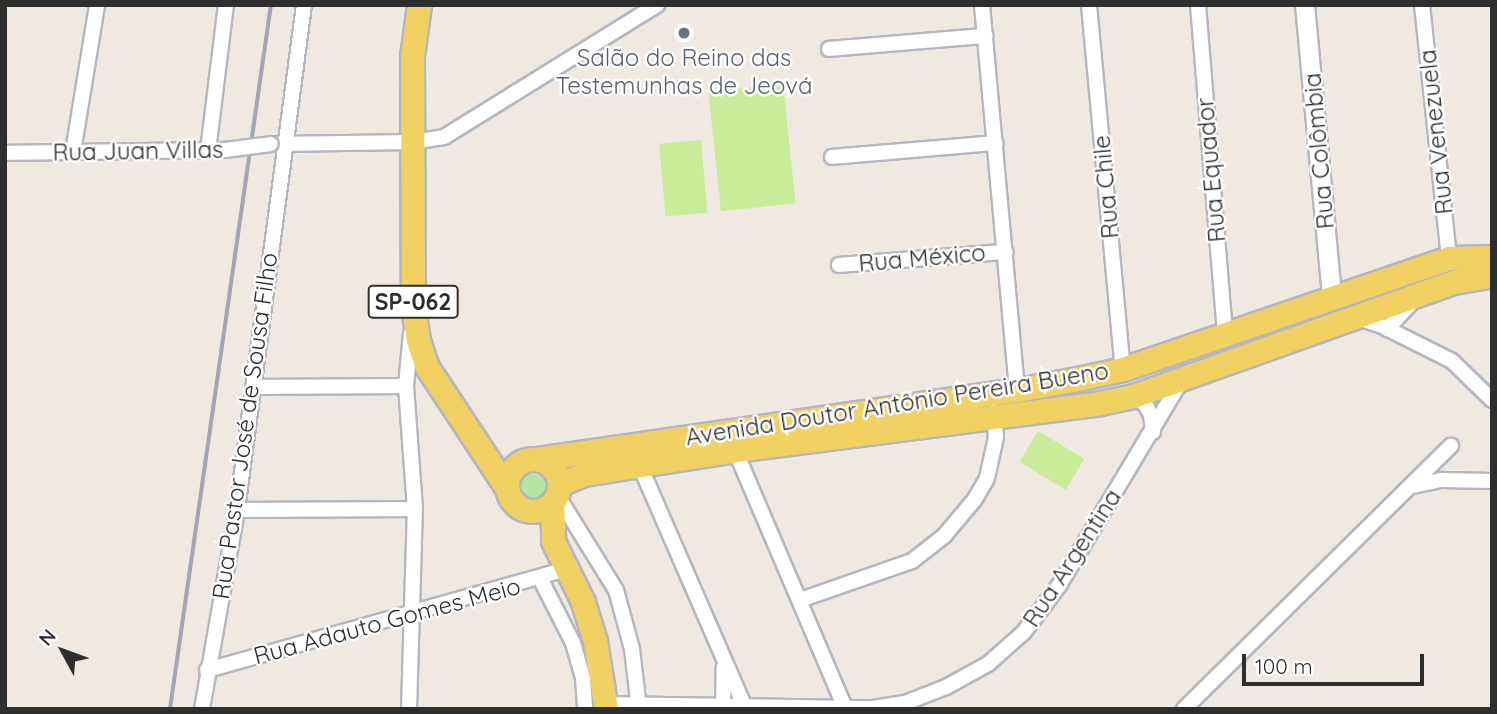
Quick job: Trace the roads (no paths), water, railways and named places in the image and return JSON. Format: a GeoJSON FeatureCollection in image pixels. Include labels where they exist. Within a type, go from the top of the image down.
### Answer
{"type":"FeatureCollection","features":[{"type":"Feature","properties":{"kind":"main road","name":"SP-062"},"geometry":{"type":"LineString","coordinates":[[419,5],[412,56],[413,308],[418,340],[427,367],[481,443],[509,497],[562,563]]}},
{"type":"Feature","properties":{"kind":"main road","name":"Avenida Doutor Antônio Pereira Bueno"},"geometry":{"type":"LineString","coordinates":[[528,461],[987,392],[1017,390],[1123,369],[1449,258],[1492,257]]}},
{"type":"Feature","properties":{"kind":"main road"},"geometry":{"type":"LineString","coordinates":[[1422,293],[1442,280],[1449,258]]}},
{"type":"Feature","properties":{"kind":"main road","name":"Avenida Doutor Antônio Pereira Bueno"},"geometry":{"type":"LineString","coordinates":[[556,494],[584,474],[735,450],[1100,403],[1133,396],[1454,282],[1492,275]]}},
{"type":"Feature","properties":{"kind":"main road"},"geometry":{"type":"LineString","coordinates":[[1331,297],[1351,307],[1345,322],[1320,317],[1331,297]]}},
{"type":"Feature","properties":{"kind":"main road","name":"SP-062"},"geometry":{"type":"LineString","coordinates":[[481,443],[505,461],[548,463],[557,473],[551,524],[562,563],[583,602],[595,641],[599,707]]}},
{"type":"Feature","properties":{"kind":"main road"},"geometry":{"type":"LineString","coordinates":[[506,487],[511,470],[528,461]]}},
{"type":"Feature","properties":{"kind":"main road"},"geometry":{"type":"LineString","coordinates":[[518,508],[530,512],[544,510],[556,494]]}},
{"type":"Feature","properties":{"kind":"street"},"geometry":{"type":"LineString","coordinates":[[73,152],[97,5]]}},
{"type":"Feature","properties":{"kind":"street"},"geometry":{"type":"LineString","coordinates":[[208,151],[226,5]]}},
{"type":"Feature","properties":{"kind":"street","name":"Rua Pastor José de Sousa Filho"},"geometry":{"type":"LineString","coordinates":[[202,709],[237,510],[253,387],[278,143],[304,5]]}},
{"type":"Feature","properties":{"kind":"street","name":"Rua Juan Villas"},"geometry":{"type":"LineString","coordinates":[[5,153],[208,151],[278,143],[412,142],[444,137],[657,5]]}},
{"type":"Feature","properties":{"kind":"street"},"geometry":{"type":"LineString","coordinates":[[982,5],[1017,390]]}},
{"type":"Feature","properties":{"kind":"street","name":"Rua Chile"},"geometry":{"type":"LineString","coordinates":[[1089,5],[1123,369]]}},
{"type":"Feature","properties":{"kind":"street","name":"Rua Equador"},"geometry":{"type":"LineString","coordinates":[[1198,5],[1225,334]]}},
{"type":"Feature","properties":{"kind":"street","name":"Rua Colômbia"},"geometry":{"type":"LineString","coordinates":[[1305,5],[1331,297]]}},
{"type":"Feature","properties":{"kind":"street","name":"Rua Venezuela"},"geometry":{"type":"LineString","coordinates":[[1422,5],[1449,258]]}},
{"type":"Feature","properties":{"kind":"street"},"geometry":{"type":"LineString","coordinates":[[829,49],[985,36]]}},
{"type":"Feature","properties":{"kind":"street"},"geometry":{"type":"LineString","coordinates":[[832,157],[995,142]]}},
{"type":"Feature","properties":{"kind":"street","name":"Rua México"},"geometry":{"type":"LineString","coordinates":[[839,265],[1005,252]]}},
{"type":"Feature","properties":{"kind":"street"},"geometry":{"type":"LineString","coordinates":[[1387,329],[1422,293]]}},
{"type":"Feature","properties":{"kind":"street"},"geometry":{"type":"LineString","coordinates":[[409,709],[415,509],[406,386],[413,308]]}},
{"type":"Feature","properties":{"kind":"street"},"geometry":{"type":"LineString","coordinates":[[1345,322],[1387,329],[1452,361],[1492,400]]}},
{"type":"Feature","properties":{"kind":"street","name":"Rua Argentina"},"geometry":{"type":"LineString","coordinates":[[599,707],[905,706],[988,664],[1024,632],[1060,584],[1184,376]]}},
{"type":"Feature","properties":{"kind":"street"},"geometry":{"type":"LineString","coordinates":[[253,387],[406,386]]}},
{"type":"Feature","properties":{"kind":"street"},"geometry":{"type":"LineString","coordinates":[[800,600],[912,562],[944,536],[975,499],[992,463],[996,437],[995,415],[987,392]]}},
{"type":"Feature","properties":{"kind":"street"},"geometry":{"type":"LineString","coordinates":[[1133,396],[1144,404],[1152,415],[1153,432]]}},
{"type":"Feature","properties":{"kind":"street"},"geometry":{"type":"LineString","coordinates":[[1184,709],[1451,446]]}},
{"type":"Feature","properties":{"kind":"street"},"geometry":{"type":"LineString","coordinates":[[735,450],[845,708]]}},
{"type":"Feature","properties":{"kind":"street"},"geometry":{"type":"LineString","coordinates":[[640,466],[744,705]]}},
{"type":"Feature","properties":{"kind":"street"},"geometry":{"type":"LineString","coordinates":[[1413,486],[1442,480],[1492,481]]}},
{"type":"Feature","properties":{"kind":"street"},"geometry":{"type":"LineString","coordinates":[[556,494],[616,590],[632,649],[638,707]]}},
{"type":"Feature","properties":{"kind":"street"},"geometry":{"type":"LineString","coordinates":[[237,510],[415,509]]}},
{"type":"Feature","properties":{"kind":"street","name":"Rua Adauto Gomes Meio"},"geometry":{"type":"LineString","coordinates":[[207,670],[540,578],[562,563]]}},
{"type":"Feature","properties":{"kind":"street"},"geometry":{"type":"LineString","coordinates":[[540,578],[573,643],[583,678],[599,707]]}},
{"type":"Feature","properties":{"kind":"street"},"geometry":{"type":"LineString","coordinates":[[723,706],[724,662]]}},
{"type":"Feature","properties":{"kind":"railway"},"geometry":{"type":"LineString","coordinates":[[170,709],[271,5]]}},
{"type":"Feature","properties":{"kind":"place","name":"Salão do Reino das Testemunhas de Jeová"},"geometry":{"type":"Point","coordinates":[684,33]}}]}
